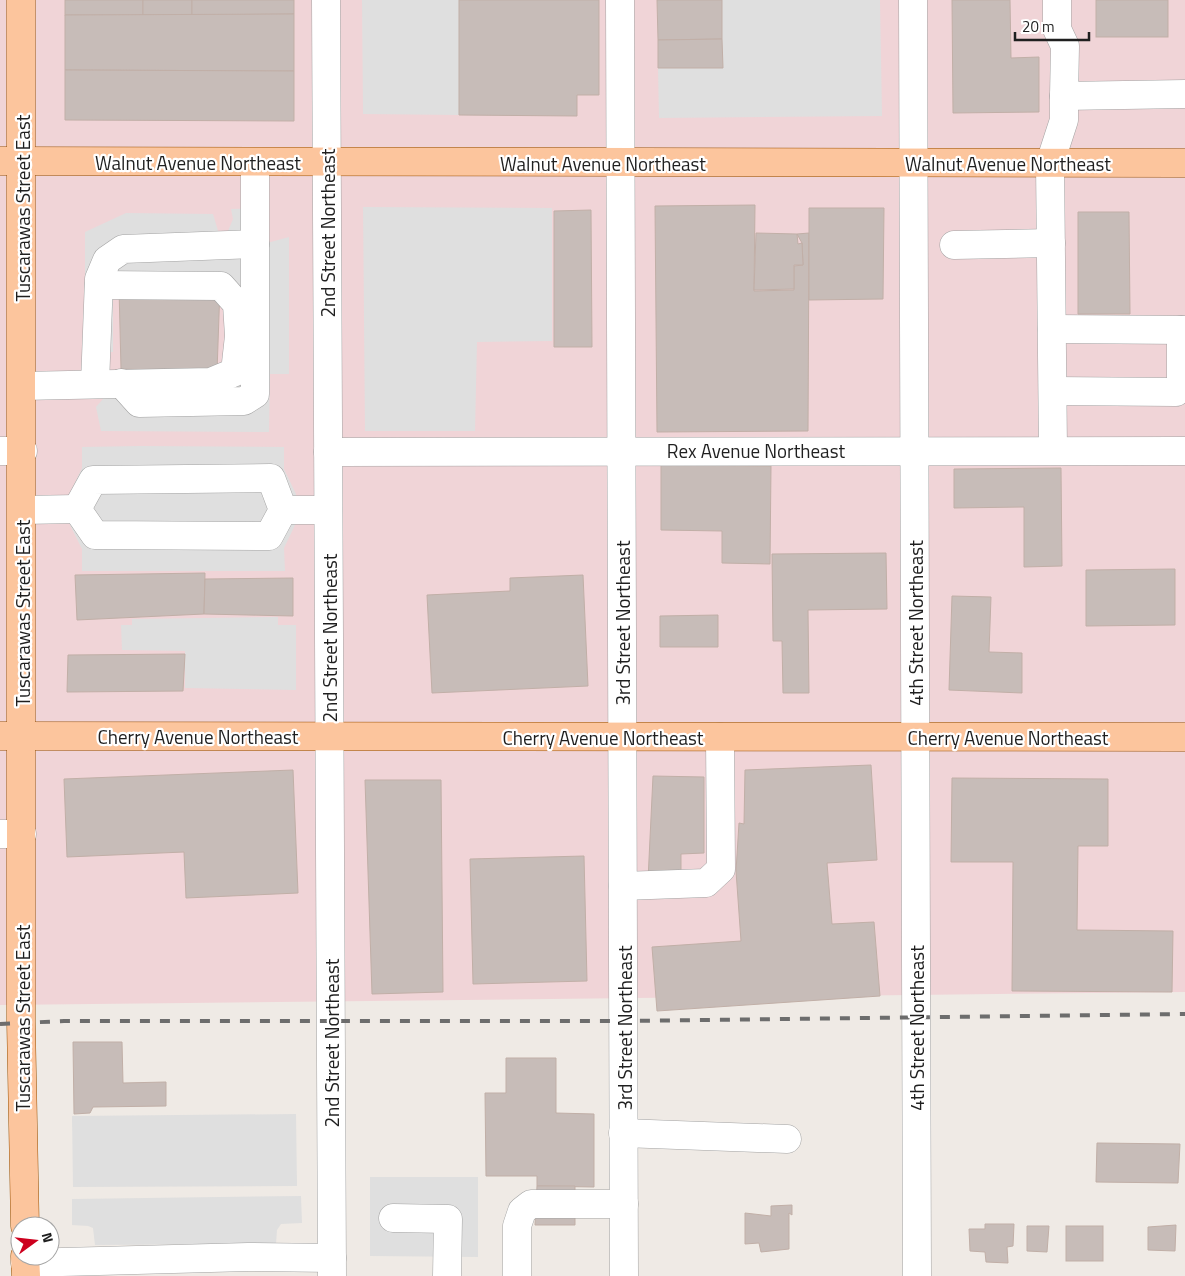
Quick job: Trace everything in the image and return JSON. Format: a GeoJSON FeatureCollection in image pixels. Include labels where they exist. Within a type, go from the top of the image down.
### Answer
{"type":"FeatureCollection","features":[{"type":"Feature","properties":{"kind":"main road","name":"Tuscarawas Street East"},"geometry":{"type":"LineString","coordinates":[[21,0],[11,161],[22,386],[11,451],[22,510],[11,736],[11,834],[21,1022],[25,1216]]}},
{"type":"Feature","properties":{"kind":"main road","name":"Walnut Avenue Northeast"},"geometry":{"type":"LineString","coordinates":[[11,161],[1185,163]]}},
{"type":"Feature","properties":{"kind":"main road","name":"Cherry Avenue Northeast"},"geometry":{"type":"LineString","coordinates":[[11,736],[1185,737]]}},
{"type":"Feature","properties":{"kind":"street","name":"2nd Street Northeast"},"geometry":{"type":"LineString","coordinates":[[326,0],[332,1267]]}},
{"type":"Feature","properties":{"kind":"street","name":"3rd Street Northeast"},"geometry":{"type":"LineString","coordinates":[[620,0],[624,1276]]}},
{"type":"Feature","properties":{"kind":"street","name":"4th Street Northeast"},"geometry":{"type":"LineString","coordinates":[[913,0],[916,1276]]}},
{"type":"Feature","properties":{"kind":"street"},"geometry":{"type":"LineString","coordinates":[[1053,450],[1050,163],[1064,120],[1065,46],[1057,29],[1057,0]]}},
{"type":"Feature","properties":{"kind":"street"},"geometry":{"type":"LineString","coordinates":[[1064,96],[1185,94]]}},
{"type":"Feature","properties":{"kind":"street"},"geometry":{"type":"LineString","coordinates":[[108,384],[139,404],[244,401],[255,394],[255,162]]}},
{"type":"Feature","properties":{"kind":"street"},"geometry":{"type":"LineString","coordinates":[[954,245],[1051,242]]}},
{"type":"Feature","properties":{"kind":"street"},"geometry":{"type":"LineString","coordinates":[[108,384],[99,285],[107,260],[123,249],[255,244]]}},
{"type":"Feature","properties":{"kind":"street"},"geometry":{"type":"LineString","coordinates":[[22,386],[211,382],[235,372],[239,336],[237,304],[222,286],[99,285]]}},
{"type":"Feature","properties":{"kind":"street"},"geometry":{"type":"LineString","coordinates":[[1052,329],[1183,330],[1181,386],[1176,392],[1053,390]]}},
{"type":"Feature","properties":{"kind":"street","name":"Rex Avenue Northeast"},"geometry":{"type":"LineString","coordinates":[[328,452],[621,450],[1185,451]]}},
{"type":"Feature","properties":{"kind":"street"},"geometry":{"type":"LineString","coordinates":[[271,478],[283,510],[269,536],[153,536],[95,535],[77,509],[92,480],[271,478]]}},
{"type":"Feature","properties":{"kind":"street"},"geometry":{"type":"LineString","coordinates":[[22,510],[77,509]]}},
{"type":"Feature","properties":{"kind":"street"},"geometry":{"type":"LineString","coordinates":[[283,510],[328,510]]}},
{"type":"Feature","properties":{"kind":"street"},"geometry":{"type":"LineString","coordinates":[[623,886],[706,883],[721,869],[720,737]]}},
{"type":"Feature","properties":{"kind":"street"},"geometry":{"type":"LineString","coordinates":[[623,1133],[787,1139]]}},
{"type":"Feature","properties":{"kind":"street"},"geometry":{"type":"LineString","coordinates":[[517,1276],[517,1226],[522,1211],[531,1204],[624,1204]]}},
{"type":"Feature","properties":{"kind":"street"},"geometry":{"type":"LineString","coordinates":[[393,1218],[448,1219],[447,1276]]}},
{"type":"Feature","properties":{"kind":"street"},"geometry":{"type":"LineString","coordinates":[[60,1264],[248,1257],[332,1267]]}},
{"type":"Feature","properties":{"kind":"shaded area"},"geometry":{"type":"Polygon","coordinates":[[[0,0],[1185,0],[1185,992],[0,1005],[0,0]]]}},
{"type":"Feature","properties":{"kind":"shaded area"},"geometry":{"type":"Polygon","coordinates":[[[362,0],[459,0],[459,115],[363,114],[362,0]]]}},
{"type":"Feature","properties":{"kind":"shaded area"},"geometry":{"type":"Polygon","coordinates":[[[722,0],[880,0],[882,116],[659,118],[658,68],[722,68],[722,0]]]}},
{"type":"Feature","properties":{"kind":"shaded area"},"geometry":{"type":"Polygon","coordinates":[[[363,207],[552,208],[552,341],[477,342],[475,431],[365,431],[363,207]]]}},
{"type":"Feature","properties":{"kind":"shaded area"},"geometry":{"type":"Polygon","coordinates":[[[262,208],[267,243],[289,237],[289,374],[270,374],[269,432],[101,431],[96,407],[122,377],[212,376],[232,362],[223,297],[113,299],[113,352],[85,352],[85,232],[126,213],[213,214],[219,234],[222,235],[228,231],[233,219],[231,209],[262,208]]]}},
{"type":"Feature","properties":{"kind":"shaded area"},"geometry":{"type":"Polygon","coordinates":[[[82,447],[284,447],[284,469],[296,494],[296,523],[284,548],[285,571],[82,571],[82,549],[70,525],[70,493],[82,468],[82,447]]]}},
{"type":"Feature","properties":{"kind":"shaded area"},"geometry":{"type":"Polygon","coordinates":[[[278,617],[278,625],[296,625],[296,690],[185,688],[185,651],[122,650],[121,625],[132,625],[132,619],[278,617]]]}},
{"type":"Feature","properties":{"kind":"shaded area"},"geometry":{"type":"Polygon","coordinates":[[[296,1114],[297,1186],[73,1187],[72,1116],[296,1114]]]}},
{"type":"Feature","properties":{"kind":"shaded area"},"geometry":{"type":"Polygon","coordinates":[[[370,1177],[478,1177],[478,1257],[370,1256],[370,1177]]]}},
{"type":"Feature","properties":{"kind":"shaded area"},"geometry":{"type":"Polygon","coordinates":[[[301,1196],[302,1223],[281,1224],[277,1230],[276,1244],[95,1245],[93,1228],[72,1225],[72,1199],[301,1196]]]}},
{"type":"Feature","properties":{"kind":"building"},"geometry":{"type":"Polygon","coordinates":[[[65,0],[143,0],[143,15],[65,15],[65,0]]]}},
{"type":"Feature","properties":{"kind":"building"},"geometry":{"type":"Polygon","coordinates":[[[143,0],[192,0],[192,15],[143,15],[143,0]]]}},
{"type":"Feature","properties":{"kind":"building"},"geometry":{"type":"Polygon","coordinates":[[[192,0],[294,0],[294,14],[192,15],[192,0]]]}},
{"type":"Feature","properties":{"kind":"building"},"geometry":{"type":"Polygon","coordinates":[[[459,0],[599,0],[599,95],[577,95],[577,116],[459,115],[459,0]]]}},
{"type":"Feature","properties":{"kind":"building"},"geometry":{"type":"Polygon","coordinates":[[[657,0],[722,0],[722,39],[658,40],[657,0]]]}},
{"type":"Feature","properties":{"kind":"building"},"geometry":{"type":"Polygon","coordinates":[[[952,0],[1010,0],[1011,58],[1039,57],[1039,112],[953,113],[952,0]]]}},
{"type":"Feature","properties":{"kind":"building"},"geometry":{"type":"Polygon","coordinates":[[[1096,0],[1168,0],[1168,37],[1096,37],[1096,0]]]}},
{"type":"Feature","properties":{"kind":"building"},"geometry":{"type":"Polygon","coordinates":[[[294,14],[294,71],[65,70],[65,15],[294,14]]]}},
{"type":"Feature","properties":{"kind":"building"},"geometry":{"type":"Polygon","coordinates":[[[722,39],[723,68],[658,68],[658,40],[722,39]]]}},
{"type":"Feature","properties":{"kind":"building"},"geometry":{"type":"Polygon","coordinates":[[[65,70],[294,71],[294,121],[65,120],[65,70]]]}},
{"type":"Feature","properties":{"kind":"building"},"geometry":{"type":"Polygon","coordinates":[[[755,205],[754,291],[794,290],[794,266],[803,265],[802,243],[797,234],[809,233],[808,431],[657,432],[655,206],[755,205]]]}},
{"type":"Feature","properties":{"kind":"building"},"geometry":{"type":"Polygon","coordinates":[[[809,208],[884,208],[883,299],[809,300],[809,208]]]}},
{"type":"Feature","properties":{"kind":"building"},"geometry":{"type":"Polygon","coordinates":[[[591,210],[592,347],[554,347],[554,211],[591,210]]]}},
{"type":"Feature","properties":{"kind":"building"},"geometry":{"type":"Polygon","coordinates":[[[1078,212],[1129,212],[1130,314],[1078,314],[1078,212]]]}},
{"type":"Feature","properties":{"kind":"building"},"geometry":{"type":"Polygon","coordinates":[[[756,233],[797,234],[798,244],[802,243],[803,265],[794,265],[794,289],[754,290],[756,233]]]}},
{"type":"Feature","properties":{"kind":"building"},"geometry":{"type":"Polygon","coordinates":[[[220,287],[217,372],[121,369],[119,288],[220,287]]]}},
{"type":"Feature","properties":{"kind":"building"},"geometry":{"type":"Polygon","coordinates":[[[661,465],[771,466],[770,564],[722,563],[722,531],[661,530],[661,465]]]}},
{"type":"Feature","properties":{"kind":"building"},"geometry":{"type":"Polygon","coordinates":[[[1061,468],[1062,566],[1024,567],[1024,507],[954,508],[954,469],[1061,468]]]}},
{"type":"Feature","properties":{"kind":"building"},"geometry":{"type":"Polygon","coordinates":[[[886,553],[887,609],[808,610],[809,693],[783,693],[782,641],[773,641],[772,554],[886,553]]]}},
{"type":"Feature","properties":{"kind":"building"},"geometry":{"type":"Polygon","coordinates":[[[1175,569],[1175,625],[1086,626],[1086,570],[1175,569]]]}},
{"type":"Feature","properties":{"kind":"building"},"geometry":{"type":"Polygon","coordinates":[[[205,573],[204,614],[77,620],[75,575],[205,573]]]}},
{"type":"Feature","properties":{"kind":"building"},"geometry":{"type":"Polygon","coordinates":[[[583,575],[588,686],[432,693],[427,595],[510,591],[510,578],[583,575]]]}},
{"type":"Feature","properties":{"kind":"building"},"geometry":{"type":"Polygon","coordinates":[[[293,578],[293,616],[204,614],[205,579],[293,578]]]}},
{"type":"Feature","properties":{"kind":"building"},"geometry":{"type":"Polygon","coordinates":[[[952,596],[991,597],[989,652],[1022,653],[1022,693],[949,690],[952,596]]]}},
{"type":"Feature","properties":{"kind":"building"},"geometry":{"type":"Polygon","coordinates":[[[718,615],[718,647],[660,647],[660,616],[718,615]]]}},
{"type":"Feature","properties":{"kind":"building"},"geometry":{"type":"Polygon","coordinates":[[[185,654],[183,691],[67,692],[68,655],[185,654]]]}},
{"type":"Feature","properties":{"kind":"building"},"geometry":{"type":"Polygon","coordinates":[[[871,765],[877,860],[827,863],[832,924],[874,922],[880,996],[657,1011],[652,947],[741,941],[736,871],[739,823],[744,824],[745,770],[871,765]]]}},
{"type":"Feature","properties":{"kind":"building"},"geometry":{"type":"Polygon","coordinates":[[[293,770],[298,893],[186,898],[184,852],[67,857],[64,779],[293,770]]]}},
{"type":"Feature","properties":{"kind":"building"},"geometry":{"type":"Polygon","coordinates":[[[653,776],[704,777],[704,853],[681,854],[681,880],[648,880],[653,776]]]}},
{"type":"Feature","properties":{"kind":"building"},"geometry":{"type":"Polygon","coordinates":[[[952,778],[1108,779],[1108,846],[1078,846],[1077,930],[1173,931],[1172,992],[1012,991],[1013,862],[951,862],[952,778]]]}},
{"type":"Feature","properties":{"kind":"building"},"geometry":{"type":"Polygon","coordinates":[[[365,780],[441,780],[443,992],[372,994],[365,780]]]}},
{"type":"Feature","properties":{"kind":"building"},"geometry":{"type":"Polygon","coordinates":[[[584,856],[587,981],[473,984],[470,859],[584,856]]]}},
{"type":"Feature","properties":{"kind":"building"},"geometry":{"type":"Polygon","coordinates":[[[73,1042],[122,1042],[123,1083],[166,1082],[166,1106],[93,1107],[90,1113],[74,1114],[73,1042]]]}},
{"type":"Feature","properties":{"kind":"building"},"geometry":{"type":"Polygon","coordinates":[[[506,1058],[556,1058],[556,1113],[594,1114],[594,1187],[537,1186],[537,1176],[486,1176],[485,1093],[506,1093],[506,1058]]]}},
{"type":"Feature","properties":{"kind":"building"},"geometry":{"type":"Polygon","coordinates":[[[1097,1143],[1180,1144],[1178,1183],[1096,1182],[1097,1143]]]}},
{"type":"Feature","properties":{"kind":"building"},"geometry":{"type":"Polygon","coordinates":[[[537,1186],[575,1186],[575,1225],[535,1225],[537,1186]]]}},
{"type":"Feature","properties":{"kind":"building"},"geometry":{"type":"Polygon","coordinates":[[[792,1205],[792,1215],[789,1213],[789,1249],[761,1252],[759,1243],[745,1244],[745,1213],[771,1216],[771,1206],[792,1205]]]}},
{"type":"Feature","properties":{"kind":"building"},"geometry":{"type":"Polygon","coordinates":[[[985,1224],[1014,1224],[1013,1246],[1007,1247],[1008,1263],[986,1262],[985,1252],[970,1251],[969,1229],[985,1229],[985,1224]]]}},
{"type":"Feature","properties":{"kind":"building"},"geometry":{"type":"Polygon","coordinates":[[[1176,1225],[1175,1251],[1148,1250],[1148,1227],[1176,1225]]]}},
{"type":"Feature","properties":{"kind":"building"},"geometry":{"type":"Polygon","coordinates":[[[1027,1226],[1049,1226],[1047,1252],[1027,1251],[1027,1226]]]}},
{"type":"Feature","properties":{"kind":"building"},"geometry":{"type":"Polygon","coordinates":[[[1066,1226],[1103,1226],[1103,1261],[1066,1261],[1066,1226]]]}},
{"type":"Feature","properties":{"kind":"railway"},"geometry":{"type":"LineString","coordinates":[[0,1024],[64,1021],[624,1021],[1185,1014]]}}]}
